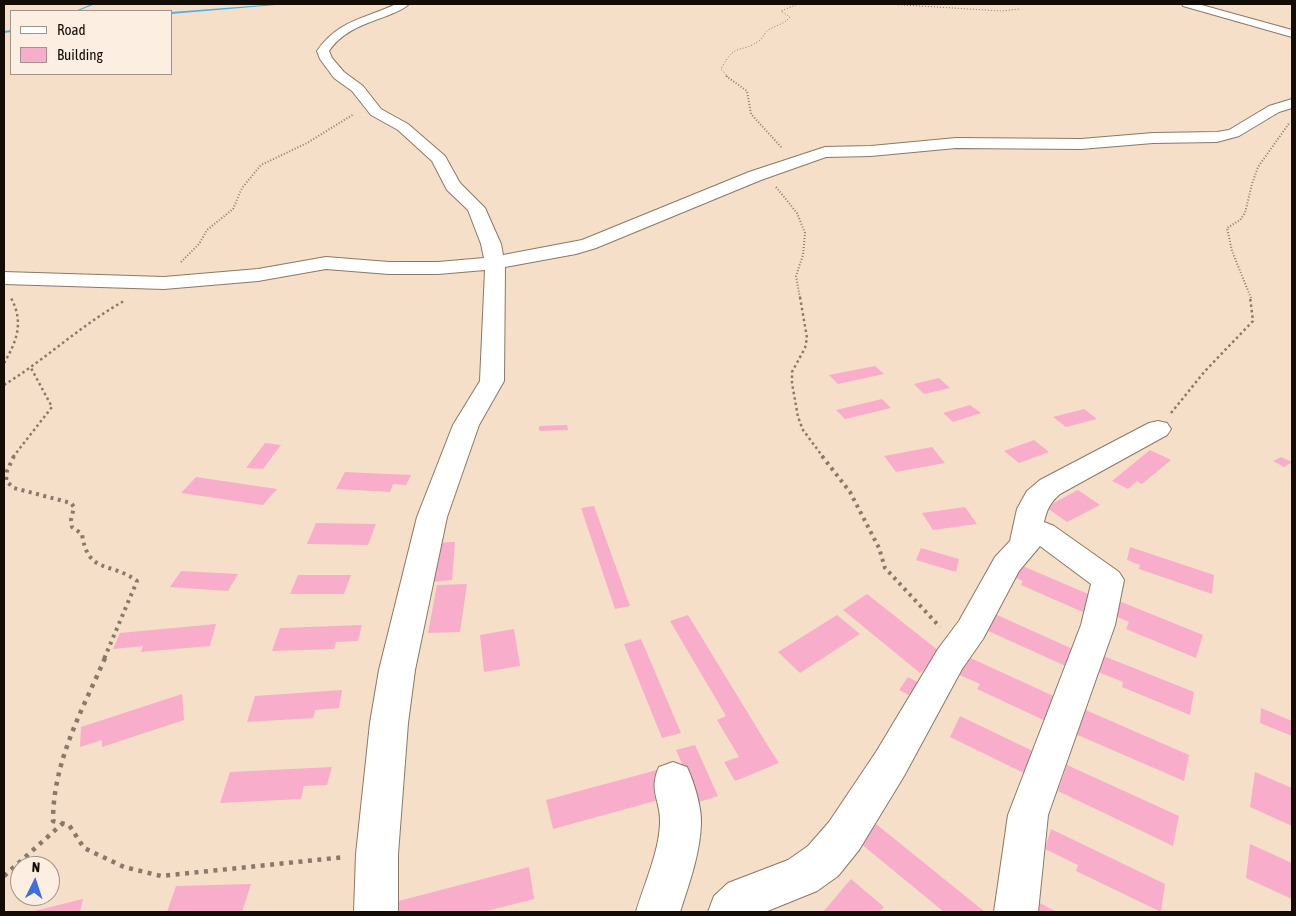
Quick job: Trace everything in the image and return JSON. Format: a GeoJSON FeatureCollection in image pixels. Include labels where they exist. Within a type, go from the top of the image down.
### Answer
{"type":"FeatureCollection","features":[{"type":"Feature","properties":{"kind":"street"},"geometry":{"type":"LineString","coordinates":[[376,912],[377,854],[389,723],[397,670],[432,517],[466,425],[492,381],[495,264],[491,244],[476,208],[453,186],[439,159],[403,127],[382,116],[371,107],[358,89],[339,75],[326,59],[323,51],[327,44],[346,29],[404,4]]}},
{"type":"Feature","properties":{"kind":"street"},"geometry":{"type":"LineString","coordinates":[[1187,4],[1292,34]]}},
{"type":"Feature","properties":{"kind":"street"},"geometry":{"type":"LineString","coordinates":[[6,286],[164,283],[258,275],[326,263],[414,268],[495,264],[590,244],[780,167],[825,152],[871,151],[948,144],[1081,144],[1153,138],[1226,136],[1243,129],[1274,109],[1292,103]]}},
{"type":"Feature","properties":{"kind":"street"},"geometry":{"type":"LineString","coordinates":[[730,912],[744,900],[802,876],[822,861],[844,836],[890,764],[988,601],[1006,566],[1025,545],[1037,498],[1050,487],[1158,429]]}},
{"type":"Feature","properties":{"kind":"street"},"geometry":{"type":"LineString","coordinates":[[1016,912],[1028,815],[1098,625],[1108,580],[1042,533],[1029,528]]}},
{"type":"Feature","properties":{"kind":"street"},"geometry":{"type":"LineString","coordinates":[[658,912],[673,868],[681,823],[673,780]]}},
{"type":"Feature","properties":{"kind":"path"},"geometry":{"type":"LineString","coordinates":[[798,4],[781,11],[782,14],[790,17],[786,22],[766,31],[760,40],[732,50],[721,69],[724,74],[747,91],[751,114],[782,147],[780,167],[770,175],[797,213],[805,233],[803,255],[796,276],[807,338],[792,372],[798,417],[803,430],[813,445],[835,470],[850,492],[879,548],[885,568],[960,647]]}},
{"type":"Feature","properties":{"kind":"path"},"geometry":{"type":"LineString","coordinates":[[886,4],[1002,11],[1020,9]]}},
{"type":"Feature","properties":{"kind":"path"},"geometry":{"type":"LineString","coordinates":[[4,385],[31,368],[101,314],[132,297],[164,283],[199,244],[207,230],[233,209],[242,188],[261,165],[307,143],[352,115],[371,107]]}},
{"type":"Feature","properties":{"kind":"path"},"geometry":{"type":"LineString","coordinates":[[1158,429],[1205,371],[1253,321],[1252,308],[1231,249],[1227,228],[1243,217],[1258,170],[1270,147],[1292,119]]}},
{"type":"Feature","properties":{"kind":"path"},"geometry":{"type":"LineString","coordinates":[[4,363],[19,335],[20,328],[20,319],[6,286]]}},
{"type":"Feature","properties":{"kind":"path"},"geometry":{"type":"LineString","coordinates":[[31,368],[35,382],[50,400],[52,408],[27,438],[9,465],[5,474],[6,481],[14,488],[71,503],[74,508],[71,520],[72,526],[82,534],[85,552],[89,559],[95,565],[130,574],[137,581],[73,727],[56,776],[52,802],[53,822],[69,825],[84,848],[124,867],[161,876],[377,854]]}},
{"type":"Feature","properties":{"kind":"path"},"geometry":{"type":"LineString","coordinates":[[4,876],[62,823]]}},
{"type":"Feature","properties":{"kind":"building"},"geometry":{"type":"Polygon","coordinates":[[[875,366],[884,374],[838,384],[829,375],[875,366]]]}},
{"type":"Feature","properties":{"kind":"building"},"geometry":{"type":"Polygon","coordinates":[[[939,378],[950,388],[924,394],[914,384],[939,378]]]}},
{"type":"Feature","properties":{"kind":"building"},"geometry":{"type":"Polygon","coordinates":[[[882,399],[891,408],[845,419],[836,410],[882,399]]]}},
{"type":"Feature","properties":{"kind":"building"},"geometry":{"type":"Polygon","coordinates":[[[970,405],[981,413],[953,422],[943,413],[970,405]]]}},
{"type":"Feature","properties":{"kind":"building"},"geometry":{"type":"Polygon","coordinates":[[[1084,409],[1097,419],[1066,427],[1053,417],[1084,409]]]}},
{"type":"Feature","properties":{"kind":"building"},"geometry":{"type":"Polygon","coordinates":[[[567,425],[568,430],[539,431],[539,426],[567,425]]]}},
{"type":"Feature","properties":{"kind":"building"},"geometry":{"type":"Polygon","coordinates":[[[1034,440],[1049,452],[1019,463],[1004,451],[1034,440]]]}},
{"type":"Feature","properties":{"kind":"building"},"geometry":{"type":"Polygon","coordinates":[[[265,443],[281,445],[263,469],[246,468],[265,443]]]}},
{"type":"Feature","properties":{"kind":"building"},"geometry":{"type":"Polygon","coordinates":[[[932,447],[945,463],[896,472],[884,456],[932,447]]]}},
{"type":"Feature","properties":{"kind":"building"},"geometry":{"type":"Polygon","coordinates":[[[1150,450],[1171,460],[1142,484],[1137,481],[1128,489],[1112,481],[1150,450]]]}},
{"type":"Feature","properties":{"kind":"building"},"geometry":{"type":"Polygon","coordinates":[[[1281,457],[1292,462],[1284,467],[1273,461],[1281,457]]]}},
{"type":"Feature","properties":{"kind":"building"},"geometry":{"type":"Polygon","coordinates":[[[345,472],[411,475],[406,485],[393,484],[390,492],[336,489],[345,472]]]}},
{"type":"Feature","properties":{"kind":"building"},"geometry":{"type":"Polygon","coordinates":[[[196,477],[277,489],[263,505],[181,493],[196,477]]]}},
{"type":"Feature","properties":{"kind":"building"},"geometry":{"type":"Polygon","coordinates":[[[1078,490],[1100,505],[1067,522],[1046,507],[1078,490]]]}},
{"type":"Feature","properties":{"kind":"building"},"geometry":{"type":"Polygon","coordinates":[[[594,506],[630,606],[615,609],[581,508],[594,506]]]}},
{"type":"Feature","properties":{"kind":"building"},"geometry":{"type":"Polygon","coordinates":[[[965,507],[977,524],[933,530],[922,513],[965,507]]]}},
{"type":"Feature","properties":{"kind":"building"},"geometry":{"type":"Polygon","coordinates":[[[316,523],[376,524],[368,545],[307,544],[316,523]]]}},
{"type":"Feature","properties":{"kind":"building"},"geometry":{"type":"Polygon","coordinates":[[[455,542],[452,580],[431,582],[434,543],[455,542]]]}},
{"type":"Feature","properties":{"kind":"building"},"geometry":{"type":"Polygon","coordinates":[[[1130,547],[1214,575],[1212,594],[1139,569],[1140,565],[1127,560],[1130,547]]]}},
{"type":"Feature","properties":{"kind":"building"},"geometry":{"type":"Polygon","coordinates":[[[921,548],[959,559],[956,572],[916,560],[921,548]]]}},
{"type":"Feature","properties":{"kind":"building"},"geometry":{"type":"Polygon","coordinates":[[[1018,564],[1100,599],[1092,616],[1021,585],[1023,581],[1011,576],[1018,564]]]}},
{"type":"Feature","properties":{"kind":"building"},"geometry":{"type":"Polygon","coordinates":[[[181,571],[238,574],[228,591],[170,587],[181,571]]]}},
{"type":"Feature","properties":{"kind":"building"},"geometry":{"type":"Polygon","coordinates":[[[298,575],[351,575],[344,594],[290,594],[298,575]]]}},
{"type":"Feature","properties":{"kind":"building"},"geometry":{"type":"Polygon","coordinates":[[[467,584],[460,632],[428,633],[437,585],[467,584]]]}},
{"type":"Feature","properties":{"kind":"building"},"geometry":{"type":"Polygon","coordinates":[[[867,594],[944,655],[920,673],[843,610],[867,594]]]}},
{"type":"Feature","properties":{"kind":"building"},"geometry":{"type":"Polygon","coordinates":[[[1114,599],[1203,635],[1196,658],[1126,629],[1129,622],[1109,613],[1114,599]]]}},
{"type":"Feature","properties":{"kind":"building"},"geometry":{"type":"Polygon","coordinates":[[[995,614],[1077,651],[1070,668],[986,630],[995,614]]]}},
{"type":"Feature","properties":{"kind":"building"},"geometry":{"type":"Polygon","coordinates":[[[688,615],[779,763],[735,781],[724,762],[739,757],[717,720],[726,716],[670,621],[688,615]]]}},
{"type":"Feature","properties":{"kind":"building"},"geometry":{"type":"Polygon","coordinates":[[[837,615],[860,634],[800,673],[778,652],[837,615]]]}},
{"type":"Feature","properties":{"kind":"building"},"geometry":{"type":"Polygon","coordinates":[[[216,624],[210,646],[141,652],[143,646],[113,649],[120,633],[216,624]]]}},
{"type":"Feature","properties":{"kind":"building"},"geometry":{"type":"Polygon","coordinates":[[[362,625],[358,641],[336,642],[334,649],[272,651],[280,628],[362,625]]]}},
{"type":"Feature","properties":{"kind":"building"},"geometry":{"type":"Polygon","coordinates":[[[514,629],[520,666],[484,672],[480,635],[514,629]]]}},
{"type":"Feature","properties":{"kind":"building"},"geometry":{"type":"Polygon","coordinates":[[[641,639],[681,733],[662,738],[624,644],[641,639]]]}},
{"type":"Feature","properties":{"kind":"building"},"geometry":{"type":"Polygon","coordinates":[[[1096,653],[1194,692],[1190,715],[1122,687],[1123,682],[1091,669],[1096,653]]]}},
{"type":"Feature","properties":{"kind":"building"},"geometry":{"type":"Polygon","coordinates":[[[964,655],[1060,699],[1050,723],[977,689],[980,684],[955,673],[964,655]]]}},
{"type":"Feature","properties":{"kind":"building"},"geometry":{"type":"Polygon","coordinates":[[[908,677],[921,684],[913,697],[899,690],[908,677]]]}},
{"type":"Feature","properties":{"kind":"building"},"geometry":{"type":"Polygon","coordinates":[[[342,690],[339,708],[315,710],[313,718],[247,722],[255,696],[342,690]]]}},
{"type":"Feature","properties":{"kind":"building"},"geometry":{"type":"Polygon","coordinates":[[[182,694],[184,720],[102,747],[102,740],[80,747],[81,727],[182,694]]]}},
{"type":"Feature","properties":{"kind":"building"},"geometry":{"type":"Polygon","coordinates":[[[1081,708],[1189,755],[1184,781],[1073,733],[1081,708]]]}},
{"type":"Feature","properties":{"kind":"building"},"geometry":{"type":"Polygon","coordinates":[[[1261,708],[1292,721],[1292,736],[1260,723],[1261,708]]]}},
{"type":"Feature","properties":{"kind":"building"},"geometry":{"type":"Polygon","coordinates":[[[960,716],[1041,755],[1032,777],[950,737],[960,716]]]}},
{"type":"Feature","properties":{"kind":"building"},"geometry":{"type":"Polygon","coordinates":[[[695,745],[718,796],[699,802],[676,750],[695,745]]]}},
{"type":"Feature","properties":{"kind":"building"},"geometry":{"type":"Polygon","coordinates":[[[1067,765],[1179,816],[1173,846],[1058,791],[1067,765]]]}},
{"type":"Feature","properties":{"kind":"building"},"geometry":{"type":"Polygon","coordinates":[[[332,767],[327,785],[304,786],[301,799],[220,803],[230,772],[332,767]]]}},
{"type":"Feature","properties":{"kind":"building"},"geometry":{"type":"Polygon","coordinates":[[[657,770],[666,798],[553,829],[546,800],[657,770]]]}},
{"type":"Feature","properties":{"kind":"building"},"geometry":{"type":"Polygon","coordinates":[[[1255,772],[1292,788],[1292,826],[1250,807],[1255,772]]]}},
{"type":"Feature","properties":{"kind":"building"},"geometry":{"type":"Polygon","coordinates":[[[876,824],[985,912],[944,912],[860,843],[876,824]]]}},
{"type":"Feature","properties":{"kind":"building"},"geometry":{"type":"Polygon","coordinates":[[[1051,829],[1165,884],[1161,912],[1076,871],[1078,865],[1045,849],[1051,829]]]}},
{"type":"Feature","properties":{"kind":"building"},"geometry":{"type":"Polygon","coordinates":[[[1250,844],[1292,863],[1292,899],[1246,878],[1250,844]]]}},
{"type":"Feature","properties":{"kind":"building"},"geometry":{"type":"Polygon","coordinates":[[[529,867],[534,899],[483,912],[388,912],[387,904],[529,867]]]}},
{"type":"Feature","properties":{"kind":"building"},"geometry":{"type":"Polygon","coordinates":[[[851,879],[884,907],[879,912],[823,912],[851,879]]]}},
{"type":"Feature","properties":{"kind":"building"},"geometry":{"type":"Polygon","coordinates":[[[251,884],[242,912],[167,912],[176,886],[251,884]]]}},
{"type":"Feature","properties":{"kind":"building"},"geometry":{"type":"Polygon","coordinates":[[[83,899],[80,912],[30,912],[60,906],[83,899]]]}},
{"type":"Feature","properties":{"kind":"building"},"geometry":{"type":"Polygon","coordinates":[[[1036,901],[1057,912],[1033,912],[1036,901]]]}},
{"type":"Feature","properties":{"kind":"waterway"},"geometry":{"type":"LineString","coordinates":[[79,10],[94,4]]}},
{"type":"Feature","properties":{"kind":"waterway"},"geometry":{"type":"LineString","coordinates":[[172,13],[286,4]]}},
{"type":"Feature","properties":{"kind":"waterway"},"geometry":{"type":"LineString","coordinates":[[4,32],[10,31]]}}]}
